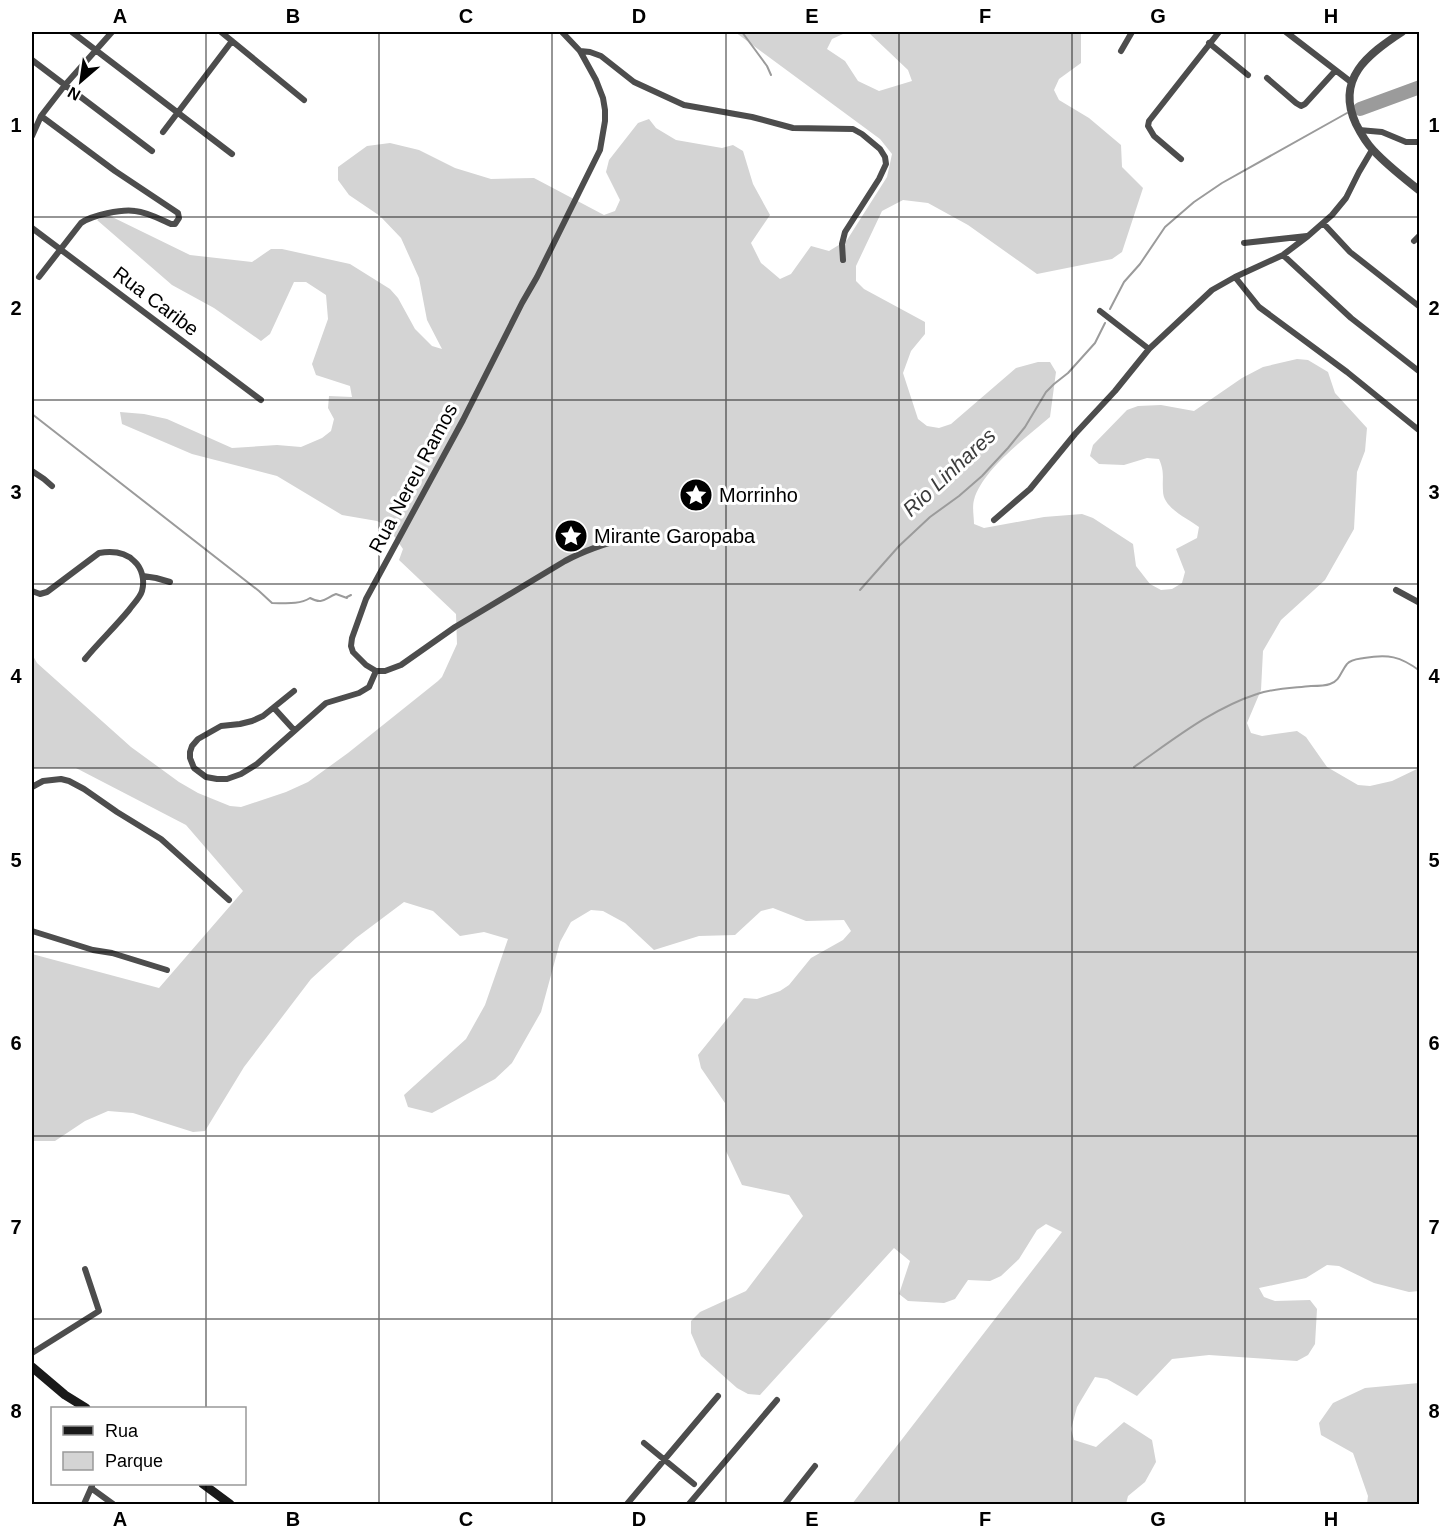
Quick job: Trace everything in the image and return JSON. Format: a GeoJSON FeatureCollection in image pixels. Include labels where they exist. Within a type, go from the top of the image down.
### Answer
{"type":"FeatureCollection","features":[{"type":"Feature","properties":{"kind":"main road"},"geometry":{"type":"LineString","coordinates":[[32,1367],[84,1407]]}},
{"type":"Feature","properties":{"kind":"main road"},"geometry":{"type":"LineString","coordinates":[[204,1485],[230,1504]]}},
{"type":"Feature","properties":{"kind":"street"},"geometry":{"type":"LineString","coordinates":[[72,32],[232,154]]}},
{"type":"Feature","properties":{"kind":"street"},"geometry":{"type":"LineString","coordinates":[[32,136],[41,116],[112,32]]}},
{"type":"Feature","properties":{"kind":"street"},"geometry":{"type":"LineString","coordinates":[[221,32],[304,100]]}},
{"type":"Feature","properties":{"kind":"street","name":"Rua Nereu Ramos"},"geometry":{"type":"LineString","coordinates":[[376,671],[357,658],[351,646],[366,599],[463,420],[600,150],[605,121],[603,98],[580,51],[562,32]]}},
{"type":"Feature","properties":{"kind":"street"},"geometry":{"type":"LineString","coordinates":[[1121,51],[1131,32]]}},
{"type":"Feature","properties":{"kind":"street"},"geometry":{"type":"LineString","coordinates":[[1286,32],[1351,82]]}},
{"type":"Feature","properties":{"kind":"street"},"geometry":{"type":"LineString","coordinates":[[1399,32],[1365,62],[1351,82],[1348,95],[1353,118],[1372,150],[1419,191]]}},
{"type":"Feature","properties":{"kind":"street"},"geometry":{"type":"LineString","coordinates":[[1180,159],[1154,136],[1148,126],[1149,121],[1215,33]]}},
{"type":"Feature","properties":{"kind":"street"},"geometry":{"type":"LineString","coordinates":[[163,132],[232,41]]}},
{"type":"Feature","properties":{"kind":"street"},"geometry":{"type":"LineString","coordinates":[[1209,43],[1248,75]]}},
{"type":"Feature","properties":{"kind":"street"},"geometry":{"type":"LineString","coordinates":[[580,51],[601,56],[634,82],[684,105],[752,117],[793,128],[853,129],[862,134],[880,149],[886,164],[845,232],[842,244],[843,260]]}},
{"type":"Feature","properties":{"kind":"street"},"geometry":{"type":"LineString","coordinates":[[32,60],[152,151]]}},
{"type":"Feature","properties":{"kind":"street"},"geometry":{"type":"LineString","coordinates":[[1267,78],[1301,106],[1335,70]]}},
{"type":"Feature","properties":{"kind":"street"},"geometry":{"type":"LineString","coordinates":[[39,277],[81,223],[93,216],[128,210],[171,224],[179,218],[178,213],[115,171],[41,116]]}},
{"type":"Feature","properties":{"kind":"street"},"geometry":{"type":"LineString","coordinates":[[1359,130],[1382,132],[1406,142],[1419,142]]}},
{"type":"Feature","properties":{"kind":"street"},"geometry":{"type":"LineString","coordinates":[[994,520],[1030,489],[1149,349],[1212,290],[1283,255],[1323,223],[1346,198],[1372,150]]}},
{"type":"Feature","properties":{"kind":"street"},"geometry":{"type":"LineString","coordinates":[[1323,223],[1350,252],[1419,307]]}},
{"type":"Feature","properties":{"kind":"street","name":"Rua Caribe"},"geometry":{"type":"LineString","coordinates":[[32,228],[261,400]]}},
{"type":"Feature","properties":{"kind":"street"},"geometry":{"type":"LineString","coordinates":[[1414,241],[1419,235]]}},
{"type":"Feature","properties":{"kind":"street"},"geometry":{"type":"LineString","coordinates":[[1244,243],[1308,236]]}},
{"type":"Feature","properties":{"kind":"street"},"geometry":{"type":"LineString","coordinates":[[1283,255],[1351,318],[1419,372]]}},
{"type":"Feature","properties":{"kind":"street"},"geometry":{"type":"LineString","coordinates":[[1235,277],[1259,308],[1347,372],[1419,432]]}},
{"type":"Feature","properties":{"kind":"street"},"geometry":{"type":"LineString","coordinates":[[1100,311],[1149,349]]}},
{"type":"Feature","properties":{"kind":"street"},"geometry":{"type":"LineString","coordinates":[[32,471],[52,486]]}},
{"type":"Feature","properties":{"kind":"street"},"geometry":{"type":"LineString","coordinates":[[294,691],[263,716],[252,721],[221,726],[198,739],[190,752],[194,768],[206,777],[217,779],[228,779],[241,774],[257,764],[326,703],[369,687],[376,671],[385,671],[401,665],[475,614],[576,555],[633,536]]}},
{"type":"Feature","properties":{"kind":"street"},"geometry":{"type":"LineString","coordinates":[[32,591],[40,594],[47,592],[99,554],[120,553],[137,563],[143,576],[142,593],[85,658]]}},
{"type":"Feature","properties":{"kind":"street"},"geometry":{"type":"LineString","coordinates":[[143,576],[170,582]]}},
{"type":"Feature","properties":{"kind":"street"},"geometry":{"type":"LineString","coordinates":[[1396,590],[1419,603]]}},
{"type":"Feature","properties":{"kind":"street"},"geometry":{"type":"LineString","coordinates":[[274,708],[294,730]]}},
{"type":"Feature","properties":{"kind":"street"},"geometry":{"type":"LineString","coordinates":[[32,787],[44,781],[62,779],[84,789],[161,839],[229,900]]}},
{"type":"Feature","properties":{"kind":"street"},"geometry":{"type":"LineString","coordinates":[[32,931],[166,970]]}},
{"type":"Feature","properties":{"kind":"street"},"geometry":{"type":"LineString","coordinates":[[32,1353],[99,1311],[85,1269]]}},
{"type":"Feature","properties":{"kind":"street"},"geometry":{"type":"LineString","coordinates":[[627,1504],[718,1396]]}},
{"type":"Feature","properties":{"kind":"street"},"geometry":{"type":"LineString","coordinates":[[689,1504],[777,1400]]}},
{"type":"Feature","properties":{"kind":"street"},"geometry":{"type":"LineString","coordinates":[[644,1443],[694,1484]]}},
{"type":"Feature","properties":{"kind":"street"},"geometry":{"type":"LineString","coordinates":[[785,1504],[815,1466]]}},
{"type":"Feature","properties":{"kind":"street"},"geometry":{"type":"LineString","coordinates":[[84,1504],[92,1486],[113,1504]]}},
{"type":"Feature","properties":{"kind":"green space"},"geometry":{"type":"Polygon","coordinates":[[[735,32],[842,32],[843,34],[832,39],[827,49],[845,61],[858,81],[879,91],[912,81],[908,70],[868,32],[1081,32],[1081,63],[1059,79],[1054,90],[1059,100],[1089,118],[1121,145],[1122,167],[1143,188],[1122,252],[1112,259],[1037,274],[968,225],[928,203],[903,200],[882,211],[856,266],[856,281],[864,289],[925,322],[925,334],[911,351],[903,373],[918,419],[927,426],[939,428],[951,424],[1016,368],[1038,362],[1050,362],[1056,372],[1050,417],[1006,455],[986,477],[974,500],[974,524],[984,528],[1044,517],[1082,514],[1093,518],[1133,544],[1136,566],[1150,584],[1161,590],[1172,589],[1182,583],[1185,572],[1176,549],[1197,538],[1199,527],[1167,503],[1164,497],[1163,472],[1159,459],[1147,458],[1124,465],[1099,464],[1090,456],[1093,445],[1127,410],[1138,406],[1161,405],[1194,411],[1242,378],[1263,367],[1297,359],[1308,360],[1328,372],[1335,393],[1367,428],[1365,451],[1357,472],[1354,529],[1325,580],[1281,620],[1263,651],[1261,690],[1247,723],[1251,733],[1262,736],[1297,731],[1306,737],[1327,767],[1358,785],[1370,786],[1392,781],[1419,768],[1419,1291],[1409,1292],[1374,1283],[1339,1266],[1327,1265],[1306,1278],[1259,1288],[1264,1297],[1275,1301],[1310,1300],[1317,1309],[1315,1344],[1308,1355],[1297,1361],[1209,1355],[1172,1359],[1137,1396],[1107,1379],[1095,1377],[1077,1407],[1071,1429],[1074,1440],[1096,1447],[1124,1422],[1152,1440],[1156,1462],[1145,1482],[1128,1496],[1126,1504],[852,1504],[1062,1232],[1046,1224],[1037,1230],[1019,1259],[1001,1276],[990,1281],[968,1280],[955,1299],[944,1303],[908,1301],[899,1294],[910,1261],[894,1248],[760,1395],[748,1394],[737,1388],[701,1356],[691,1333],[691,1321],[700,1312],[746,1291],[803,1216],[789,1195],[742,1185],[726,1151],[725,1103],[701,1068],[698,1055],[744,998],[757,999],[780,991],[789,985],[811,958],[843,940],[851,931],[844,920],[806,921],[773,908],[761,911],[735,935],[699,936],[654,950],[625,923],[603,911],[591,910],[571,922],[560,942],[541,1012],[512,1063],[495,1079],[432,1113],[408,1107],[404,1095],[466,1039],[485,1005],[508,939],[484,932],[460,936],[433,911],[404,902],[356,938],[311,979],[244,1067],[205,1131],[193,1132],[133,1113],[108,1111],[85,1121],[55,1141],[32,1141],[32,954],[159,988],[243,891],[186,825],[76,768],[32,768],[32,654],[37,663],[131,747],[198,793],[230,806],[241,807],[308,782],[348,753],[442,677],[457,644],[456,614],[399,560],[403,549],[387,526],[377,521],[342,515],[277,476],[192,454],[122,424],[120,412],[167,419],[232,448],[277,445],[301,447],[322,438],[331,431],[334,419],[328,408],[329,396],[352,397],[350,386],[316,375],[312,364],[328,319],[326,295],[306,282],[294,282],[270,334],[261,341],[214,308],[172,285],[97,220],[106,214],[190,255],[252,262],[271,249],[282,249],[350,264],[390,289],[398,298],[415,329],[432,346],[442,349],[427,320],[419,278],[401,238],[380,216],[349,195],[338,180],[338,167],[367,146],[390,143],[419,150],[455,168],[491,179],[534,178],[604,215],[615,211],[620,200],[606,172],[609,160],[638,123],[649,119],[656,128],[676,140],[722,148],[733,145],[743,151],[753,184],[770,215],[751,243],[761,263],[780,279],[791,274],[811,246],[829,251],[847,240],[887,177],[892,154],[880,139],[735,32]]]}},
{"type":"Feature","properties":{"kind":"green space"},"geometry":{"type":"Polygon","coordinates":[[[1419,1383],[1419,1504],[1367,1504],[1368,1496],[1353,1453],[1321,1435],[1319,1423],[1333,1403],[1365,1388],[1419,1383]]]}},
{"type":"Feature","properties":{"kind":"waterway"},"geometry":{"type":"LineString","coordinates":[[742,32],[771,75]]}},
{"type":"Feature","properties":{"kind":"waterway","name":"Rio Linhares"},"geometry":{"type":"LineString","coordinates":[[1360,109],[1420,87]]}},
{"type":"Feature","properties":{"kind":"waterway","name":"Rio Linhares"},"geometry":{"type":"LineString","coordinates":[[1110,309],[1124,282],[1140,264],[1165,227],[1194,202],[1222,183],[1347,113]]}},
{"type":"Feature","properties":{"kind":"waterway","name":"Rio Linhares"},"geometry":{"type":"LineString","coordinates":[[860,590],[899,546],[930,517],[982,476],[1008,448],[1025,427],[1046,392],[1068,373],[1095,343],[1105,323]]}},
{"type":"Feature","properties":{"kind":"waterway"},"geometry":{"type":"LineString","coordinates":[[32,414],[272,603],[297,603],[310,598],[321,601],[336,594],[347,598],[351,595]]}},
{"type":"Feature","properties":{"kind":"waterway"},"geometry":{"type":"LineString","coordinates":[[1134,767],[1193,726],[1240,700],[1270,690],[1330,684],[1336,681],[1347,664],[1353,660],[1380,656],[1394,657],[1420,671]]}},
{"type":"Feature","properties":{"kind":"place","name":"Morrinho"},"geometry":{"type":"Point","coordinates":[696,495]}},
{"type":"Feature","properties":{"kind":"place","name":"Mirante Garopaba"},"geometry":{"type":"Point","coordinates":[571,536]}}]}
